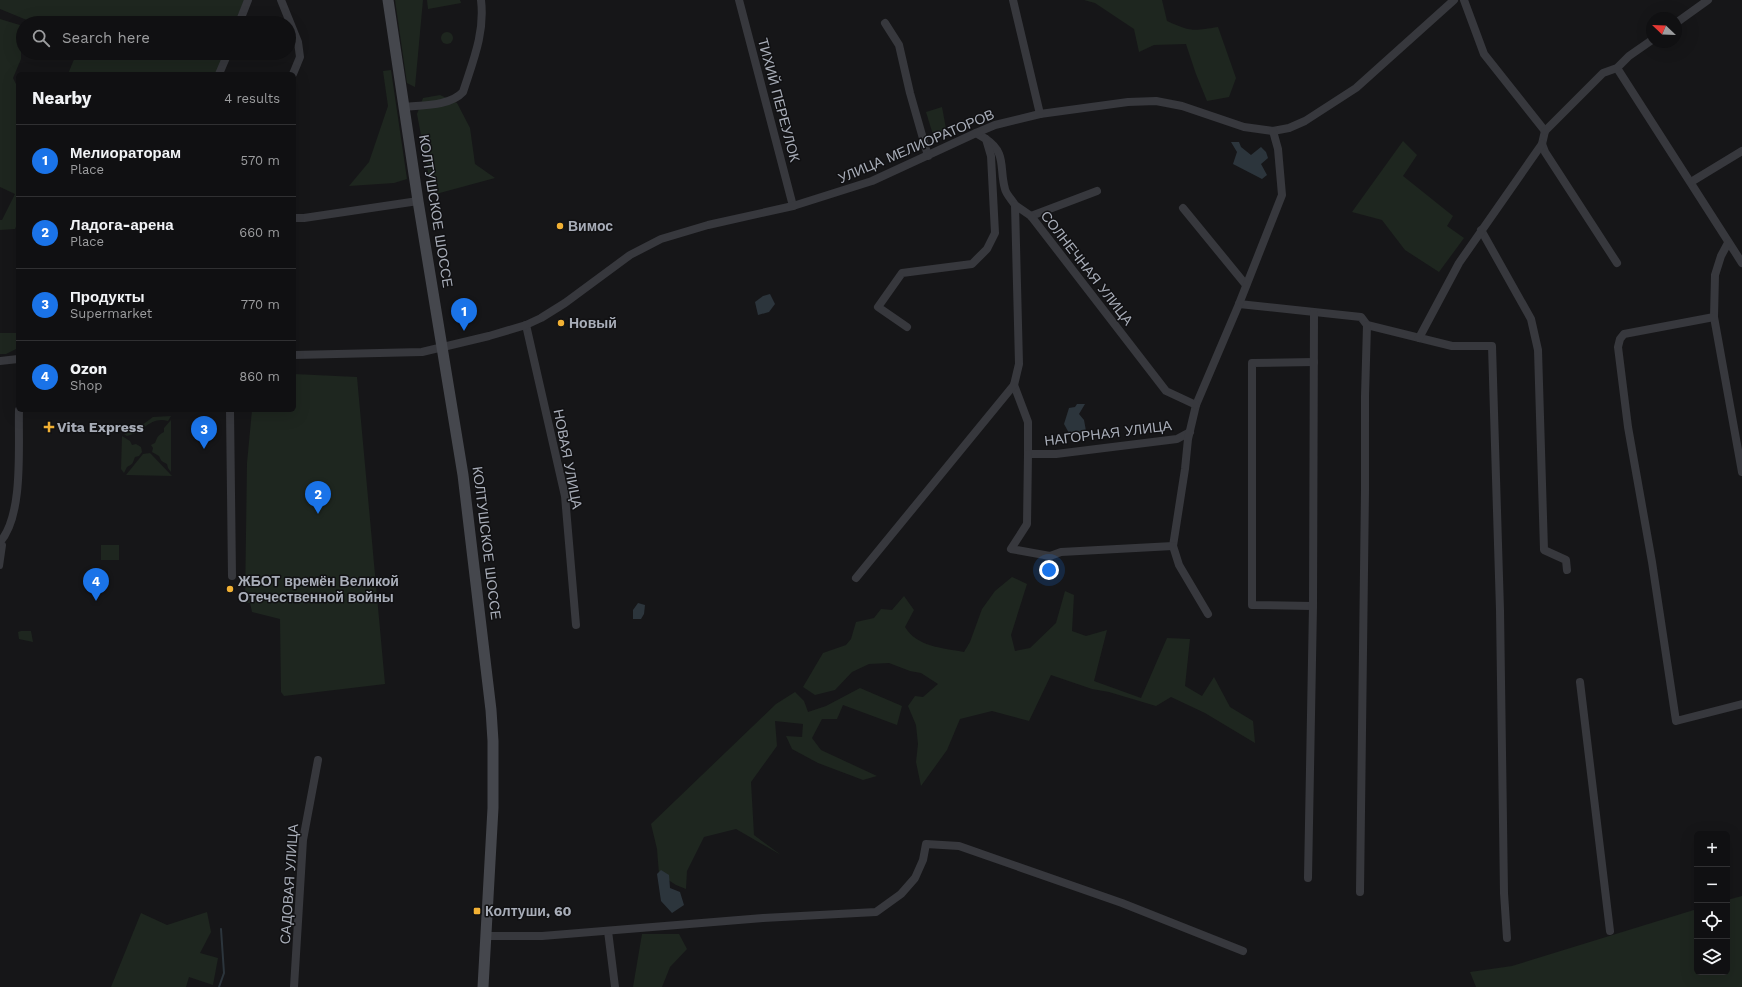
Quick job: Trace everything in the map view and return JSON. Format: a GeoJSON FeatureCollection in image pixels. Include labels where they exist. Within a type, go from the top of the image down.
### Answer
{"type":"FeatureCollection","features":[{"type":"Feature","properties":{"kind":"main road","name":"КОЛТУШСКОЕ ШОССЕ"},"geometry":{"type":"LineString","coordinates":[[388,0],[418,201],[463,476],[473,550],[493,741],[493,808],[482,987]]}},
{"type":"Feature","properties":{"kind":"street"},"geometry":{"type":"LineString","coordinates":[[242,16],[248,0]]}},
{"type":"Feature","properties":{"kind":"street"},"geometry":{"type":"LineString","coordinates":[[282,0],[288,16]]}},
{"type":"Feature","properties":{"kind":"street"},"geometry":{"type":"LineString","coordinates":[[404,107],[450,101],[458,98],[463,92],[480,42],[482,13],[481,0]]}},
{"type":"Feature","properties":{"kind":"street","name":"ТИХИЙ ПЕРЕУЛОК"},"geometry":{"type":"LineString","coordinates":[[739,0],[793,206]]}},
{"type":"Feature","properties":{"kind":"street"},"geometry":{"type":"LineString","coordinates":[[1013,0],[1040,114]]}},
{"type":"Feature","properties":{"kind":"street","name":"УЛИЦА МЕЛИОРАТОРОВ"},"geometry":{"type":"LineString","coordinates":[[296,355],[422,352],[526,325],[566,303],[630,255],[661,238],[708,225],[793,206],[872,181],[995,125],[1040,114],[1128,102],[1156,101],[1182,106],[1244,127],[1273,131],[1289,128],[1305,122],[1342,99],[1454,0]]}},
{"type":"Feature","properties":{"kind":"street"},"geometry":{"type":"LineString","coordinates":[[1464,0],[1484,54],[1545,131]]}},
{"type":"Feature","properties":{"kind":"street"},"geometry":{"type":"LineString","coordinates":[[1682,19],[1708,0]]}},
{"type":"Feature","properties":{"kind":"street"},"geometry":{"type":"LineString","coordinates":[[885,23],[899,45],[910,93],[928,156]]}},
{"type":"Feature","properties":{"kind":"street"},"geometry":{"type":"LineString","coordinates":[[294,72],[300,57],[296,37]]}},
{"type":"Feature","properties":{"kind":"street"},"geometry":{"type":"LineString","coordinates":[[1419,338],[1459,264],[1481,230],[1529,165],[1542,144],[1545,131],[1603,73],[1617,68],[1629,56],[1646,44]]}},
{"type":"Feature","properties":{"kind":"street"},"geometry":{"type":"LineString","coordinates":[[220,72],[225,60]]}},
{"type":"Feature","properties":{"kind":"street"},"geometry":{"type":"LineString","coordinates":[[1617,68],[1742,263]]}},
{"type":"Feature","properties":{"kind":"street"},"geometry":{"type":"LineString","coordinates":[[1208,614],[1179,565],[1173,546],[1190,432],[1196,405],[1239,304],[1282,195],[1278,149],[1273,131]]}},
{"type":"Feature","properties":{"kind":"street"},"geometry":{"type":"LineString","coordinates":[[856,578],[1014,385],[1019,364],[1015,205],[1005,190],[1000,153],[995,144],[976,133]]}},
{"type":"Feature","properties":{"kind":"street"},"geometry":{"type":"LineString","coordinates":[[907,327],[878,307],[902,273],[972,264],[986,249],[995,233],[991,156],[986,139]]}},
{"type":"Feature","properties":{"kind":"street"},"geometry":{"type":"LineString","coordinates":[[1542,144],[1617,263]]}},
{"type":"Feature","properties":{"kind":"street"},"geometry":{"type":"LineString","coordinates":[[1691,182],[1742,151]]}},
{"type":"Feature","properties":{"kind":"street"},"geometry":{"type":"LineString","coordinates":[[1031,216],[1097,191]]}},
{"type":"Feature","properties":{"kind":"street"},"geometry":{"type":"LineString","coordinates":[[296,218],[418,201]]}},
{"type":"Feature","properties":{"kind":"street","name":"СОЛНЕЧНАЯ УЛИЦА"},"geometry":{"type":"LineString","coordinates":[[1015,205],[1031,216],[1166,391],[1196,405]]}},
{"type":"Feature","properties":{"kind":"street"},"geometry":{"type":"LineString","coordinates":[[1184,208],[1246,284]]}},
{"type":"Feature","properties":{"kind":"street"},"geometry":{"type":"LineString","coordinates":[[1481,230],[1531,319],[1538,350],[1544,550],[1566,560],[1567,570]]}},
{"type":"Feature","properties":{"kind":"street"},"geometry":{"type":"LineString","coordinates":[[1728,243],[1721,256],[1715,275],[1714,317],[1742,472]]}},
{"type":"Feature","properties":{"kind":"street"},"geometry":{"type":"LineString","coordinates":[[1239,304],[1361,317],[1367,325],[1360,892]]}},
{"type":"Feature","properties":{"kind":"street"},"geometry":{"type":"LineString","coordinates":[[1308,878],[1313,606],[1314,313]]}},
{"type":"Feature","properties":{"kind":"street"},"geometry":{"type":"LineString","coordinates":[[1714,317],[1624,334],[1620,339],[1618,347],[1628,427],[1652,562],[1676,721],[1742,704]]}},
{"type":"Feature","properties":{"kind":"street","name":"НОВАЯ УЛИЦА"},"geometry":{"type":"LineString","coordinates":[[526,325],[565,496],[576,625]]}},
{"type":"Feature","properties":{"kind":"street"},"geometry":{"type":"LineString","coordinates":[[1367,325],[1452,346],[1492,346],[1500,610],[1504,893],[1507,938]]}},
{"type":"Feature","properties":{"kind":"street"},"geometry":{"type":"LineString","coordinates":[[0,360],[16,359]]}},
{"type":"Feature","properties":{"kind":"street"},"geometry":{"type":"LineString","coordinates":[[1313,606],[1252,604],[1252,363],[1314,362]]}},
{"type":"Feature","properties":{"kind":"street","name":"НАГОРНАЯ УЛИЦА"},"geometry":{"type":"LineString","coordinates":[[1014,385],[1028,422],[1028,454],[1056,454],[1177,439],[1190,432]]}},
{"type":"Feature","properties":{"kind":"street"},"geometry":{"type":"LineString","coordinates":[[0,566],[2,543],[11,520],[17,493],[18,412]]}},
{"type":"Feature","properties":{"kind":"street"},"geometry":{"type":"LineString","coordinates":[[230,412],[232,576]]}},
{"type":"Feature","properties":{"kind":"street"},"geometry":{"type":"LineString","coordinates":[[1028,454],[1027,524],[1011,549],[1050,556],[1061,552],[1173,546]]}},
{"type":"Feature","properties":{"kind":"street"},"geometry":{"type":"LineString","coordinates":[[1580,682],[1610,931]]}},
{"type":"Feature","properties":{"kind":"street","name":"САДОВАЯ УЛИЦА"},"geometry":{"type":"LineString","coordinates":[[294,987],[303,840],[318,760]]}},
{"type":"Feature","properties":{"kind":"street"},"geometry":{"type":"LineString","coordinates":[[486,936],[542,936],[763,918],[876,912],[901,894],[915,878],[923,860],[926,844],[959,846],[1122,903],[1244,951]]}},
{"type":"Feature","properties":{"kind":"street"},"geometry":{"type":"LineString","coordinates":[[608,931],[615,987]]}},
{"type":"Feature","properties":{"kind":"shaded area"},"geometry":{"type":"Polygon","coordinates":[[[0,0],[244,0],[238,16],[17,16],[0,9],[0,0]]]}},
{"type":"Feature","properties":{"kind":"shaded area"},"geometry":{"type":"Polygon","coordinates":[[[395,0],[423,0],[415,87],[407,83],[395,0]]]}},
{"type":"Feature","properties":{"kind":"shaded area"},"geometry":{"type":"Polygon","coordinates":[[[427,0],[460,0],[461,3],[428,9],[427,0]]]}},
{"type":"Feature","properties":{"kind":"shaded area"},"geometry":{"type":"Polygon","coordinates":[[[1084,0],[1162,0],[1167,21],[1192,30],[1218,27],[1236,78],[1229,97],[1207,101],[1186,44],[1154,45],[1139,52],[1134,29],[1095,3],[1084,0]]]}},
{"type":"Feature","properties":{"kind":"shaded area"},"geometry":{"type":"Polygon","coordinates":[[[0,19],[16,24],[16,60],[21,60],[13,78],[16,84],[15,229],[0,230],[0,220],[2,220],[15,194],[0,187],[0,19]]]}},
{"type":"Feature","properties":{"kind":"shaded area"},"geometry":{"type":"Polygon","coordinates":[[[445,32],[449,32],[453,38],[449,44],[445,44],[441,40],[441,36],[445,32]]]}},
{"type":"Feature","properties":{"kind":"shaded area"},"geometry":{"type":"Polygon","coordinates":[[[74,60],[222,60],[218,72],[69,72],[74,60]]]}},
{"type":"Feature","properties":{"kind":"shaded area"},"geometry":{"type":"Polygon","coordinates":[[[391,70],[407,179],[394,183],[349,186],[369,162],[388,106],[383,71],[391,70]]]}},
{"type":"Feature","properties":{"kind":"shaded area"},"geometry":{"type":"Polygon","coordinates":[[[440,95],[457,103],[470,128],[475,164],[495,178],[436,194],[432,193],[417,114],[423,98],[440,95]]]}},
{"type":"Feature","properties":{"kind":"shaded area"},"geometry":{"type":"Polygon","coordinates":[[[942,107],[947,134],[934,138],[926,112],[942,107]]]}},
{"type":"Feature","properties":{"kind":"shaded area"},"geometry":{"type":"Polygon","coordinates":[[[1403,141],[1417,155],[1403,176],[1453,216],[1447,226],[1464,238],[1439,272],[1405,250],[1382,220],[1352,212],[1403,141]]]}},
{"type":"Feature","properties":{"kind":"shaded area"},"geometry":{"type":"Polygon","coordinates":[[[1231,142],[1239,142],[1241,147],[1251,155],[1261,147],[1266,152],[1268,158],[1261,164],[1267,175],[1262,179],[1233,164],[1237,152],[1231,142]]]}},
{"type":"Feature","properties":{"kind":"shaded area"},"geometry":{"type":"Polygon","coordinates":[[[770,294],[775,304],[769,312],[758,315],[755,302],[763,296],[770,294]]]}},
{"type":"Feature","properties":{"kind":"shaded area"},"geometry":{"type":"Polygon","coordinates":[[[0,333],[16,333],[16,349],[6,354],[0,354],[0,333]]]}},
{"type":"Feature","properties":{"kind":"shaded area"},"geometry":{"type":"Polygon","coordinates":[[[296,374],[357,377],[385,684],[284,696],[281,692],[280,619],[252,612],[250,603],[245,603],[247,463],[252,412],[296,412],[296,374]]]}},
{"type":"Feature","properties":{"kind":"shaded area"},"geometry":{"type":"Polygon","coordinates":[[[1077,404],[1085,404],[1079,414],[1084,420],[1086,431],[1080,436],[1069,433],[1064,424],[1069,408],[1075,407],[1077,404]]]}},
{"type":"Feature","properties":{"kind":"shaded area"},"geometry":{"type":"Polygon","coordinates":[[[171,416],[168,421],[156,421],[138,432],[127,436],[124,434],[134,431],[153,417],[171,416]]]}},
{"type":"Feature","properties":{"kind":"shaded area"},"geometry":{"type":"Polygon","coordinates":[[[171,420],[171,472],[167,464],[162,461],[159,456],[152,452],[153,448],[151,445],[155,443],[160,434],[164,432],[164,428],[171,420]]]}},
{"type":"Feature","properties":{"kind":"shaded area"},"geometry":{"type":"Polygon","coordinates":[[[122,436],[130,441],[132,445],[136,444],[141,447],[142,452],[139,456],[135,457],[131,465],[127,467],[124,473],[121,469],[122,436]]]}},
{"type":"Feature","properties":{"kind":"shaded area"},"geometry":{"type":"Polygon","coordinates":[[[150,453],[172,476],[126,475],[143,454],[150,453]]]}},
{"type":"Feature","properties":{"kind":"shaded area"},"geometry":{"type":"Polygon","coordinates":[[[101,545],[119,545],[119,560],[101,560],[101,545]]]}},
{"type":"Feature","properties":{"kind":"shaded area"},"geometry":{"type":"Polygon","coordinates":[[[1012,577],[1027,584],[1011,635],[1015,651],[1030,648],[1056,623],[1065,591],[1074,595],[1072,631],[1086,636],[1107,630],[1094,681],[1141,698],[1167,638],[1190,639],[1185,686],[1202,696],[1214,677],[1230,707],[1253,721],[1255,743],[1205,713],[1171,697],[1156,706],[1109,692],[1092,689],[1051,675],[1029,721],[992,711],[960,719],[947,750],[921,786],[916,762],[918,744],[916,725],[908,706],[915,696],[923,697],[938,684],[921,673],[910,671],[889,663],[869,664],[852,672],[835,690],[815,695],[803,687],[823,653],[846,645],[851,639],[856,622],[874,618],[881,609],[892,610],[904,596],[914,610],[905,627],[910,634],[923,643],[931,646],[964,652],[970,642],[982,609],[995,591],[1012,577]]]}},
{"type":"Feature","properties":{"kind":"shaded area"},"geometry":{"type":"Polygon","coordinates":[[[638,603],[645,605],[644,614],[641,619],[633,619],[633,610],[638,603]]]}},
{"type":"Feature","properties":{"kind":"shaded area"},"geometry":{"type":"Polygon","coordinates":[[[31,631],[33,642],[19,639],[18,632],[31,631]]]}},
{"type":"Feature","properties":{"kind":"shaded area"},"geometry":{"type":"Polygon","coordinates":[[[860,688],[902,706],[897,725],[843,705],[837,719],[822,719],[812,738],[821,750],[877,776],[863,780],[818,763],[792,749],[786,736],[802,737],[803,724],[775,721],[777,746],[751,782],[754,835],[781,855],[736,829],[704,837],[687,871],[686,889],[676,885],[659,874],[657,849],[651,824],[776,704],[795,692],[804,701],[808,712],[826,706],[860,688]]]}},
{"type":"Feature","properties":{"kind":"shaded area"},"geometry":{"type":"Polygon","coordinates":[[[661,870],[669,875],[670,888],[680,892],[684,905],[672,913],[661,901],[657,874],[661,870]]]}},
{"type":"Feature","properties":{"kind":"shaded area"},"geometry":{"type":"Polygon","coordinates":[[[1742,896],[1742,987],[1476,987],[1470,972],[1512,966],[1694,910],[1694,975],[1730,975],[1730,899],[1742,896]]]}},
{"type":"Feature","properties":{"kind":"shaded area"},"geometry":{"type":"Polygon","coordinates":[[[207,912],[211,932],[200,953],[218,958],[213,985],[189,977],[186,987],[111,987],[141,913],[167,925],[207,912]]]}},
{"type":"Feature","properties":{"kind":"shaded area"},"geometry":{"type":"Polygon","coordinates":[[[642,934],[679,934],[687,949],[670,967],[662,987],[633,987],[642,934]]]}},
{"type":"Feature","properties":{"kind":"waterway"},"geometry":{"type":"LineString","coordinates":[[219,987],[224,973],[221,929]]}},
{"type":"Feature","properties":{"kind":"place","name":"Вимос"},"geometry":{"type":"Point","coordinates":[560,226]}},
{"type":"Feature","properties":{"kind":"place","name":"Новый"},"geometry":{"type":"Point","coordinates":[561,323]}},
{"type":"Feature","properties":{"kind":"place","name":"Мелиораторам"},"geometry":{"type":"Point","coordinates":[464,331]}},
{"type":"Feature","properties":{"kind":"place","name":"Vita Express"},"geometry":{"type":"Point","coordinates":[49,427]}},
{"type":"Feature","properties":{"kind":"place","name":"Продукты"},"geometry":{"type":"Point","coordinates":[204,449]}},
{"type":"Feature","properties":{"kind":"place","name":"Ладога-арена"},"geometry":{"type":"Point","coordinates":[318,514]}},
{"type":"Feature","properties":{"kind":"place","name":"ЖБОТ времён Великой Отечественной войны"},"geometry":{"type":"Point","coordinates":[230,589]}},
{"type":"Feature","properties":{"kind":"place","name":"Ozon"},"geometry":{"type":"Point","coordinates":[96,601]}},
{"type":"Feature","properties":{"kind":"place","name":"Колтуши, 60"},"geometry":{"type":"Point","coordinates":[477,911]}}]}
